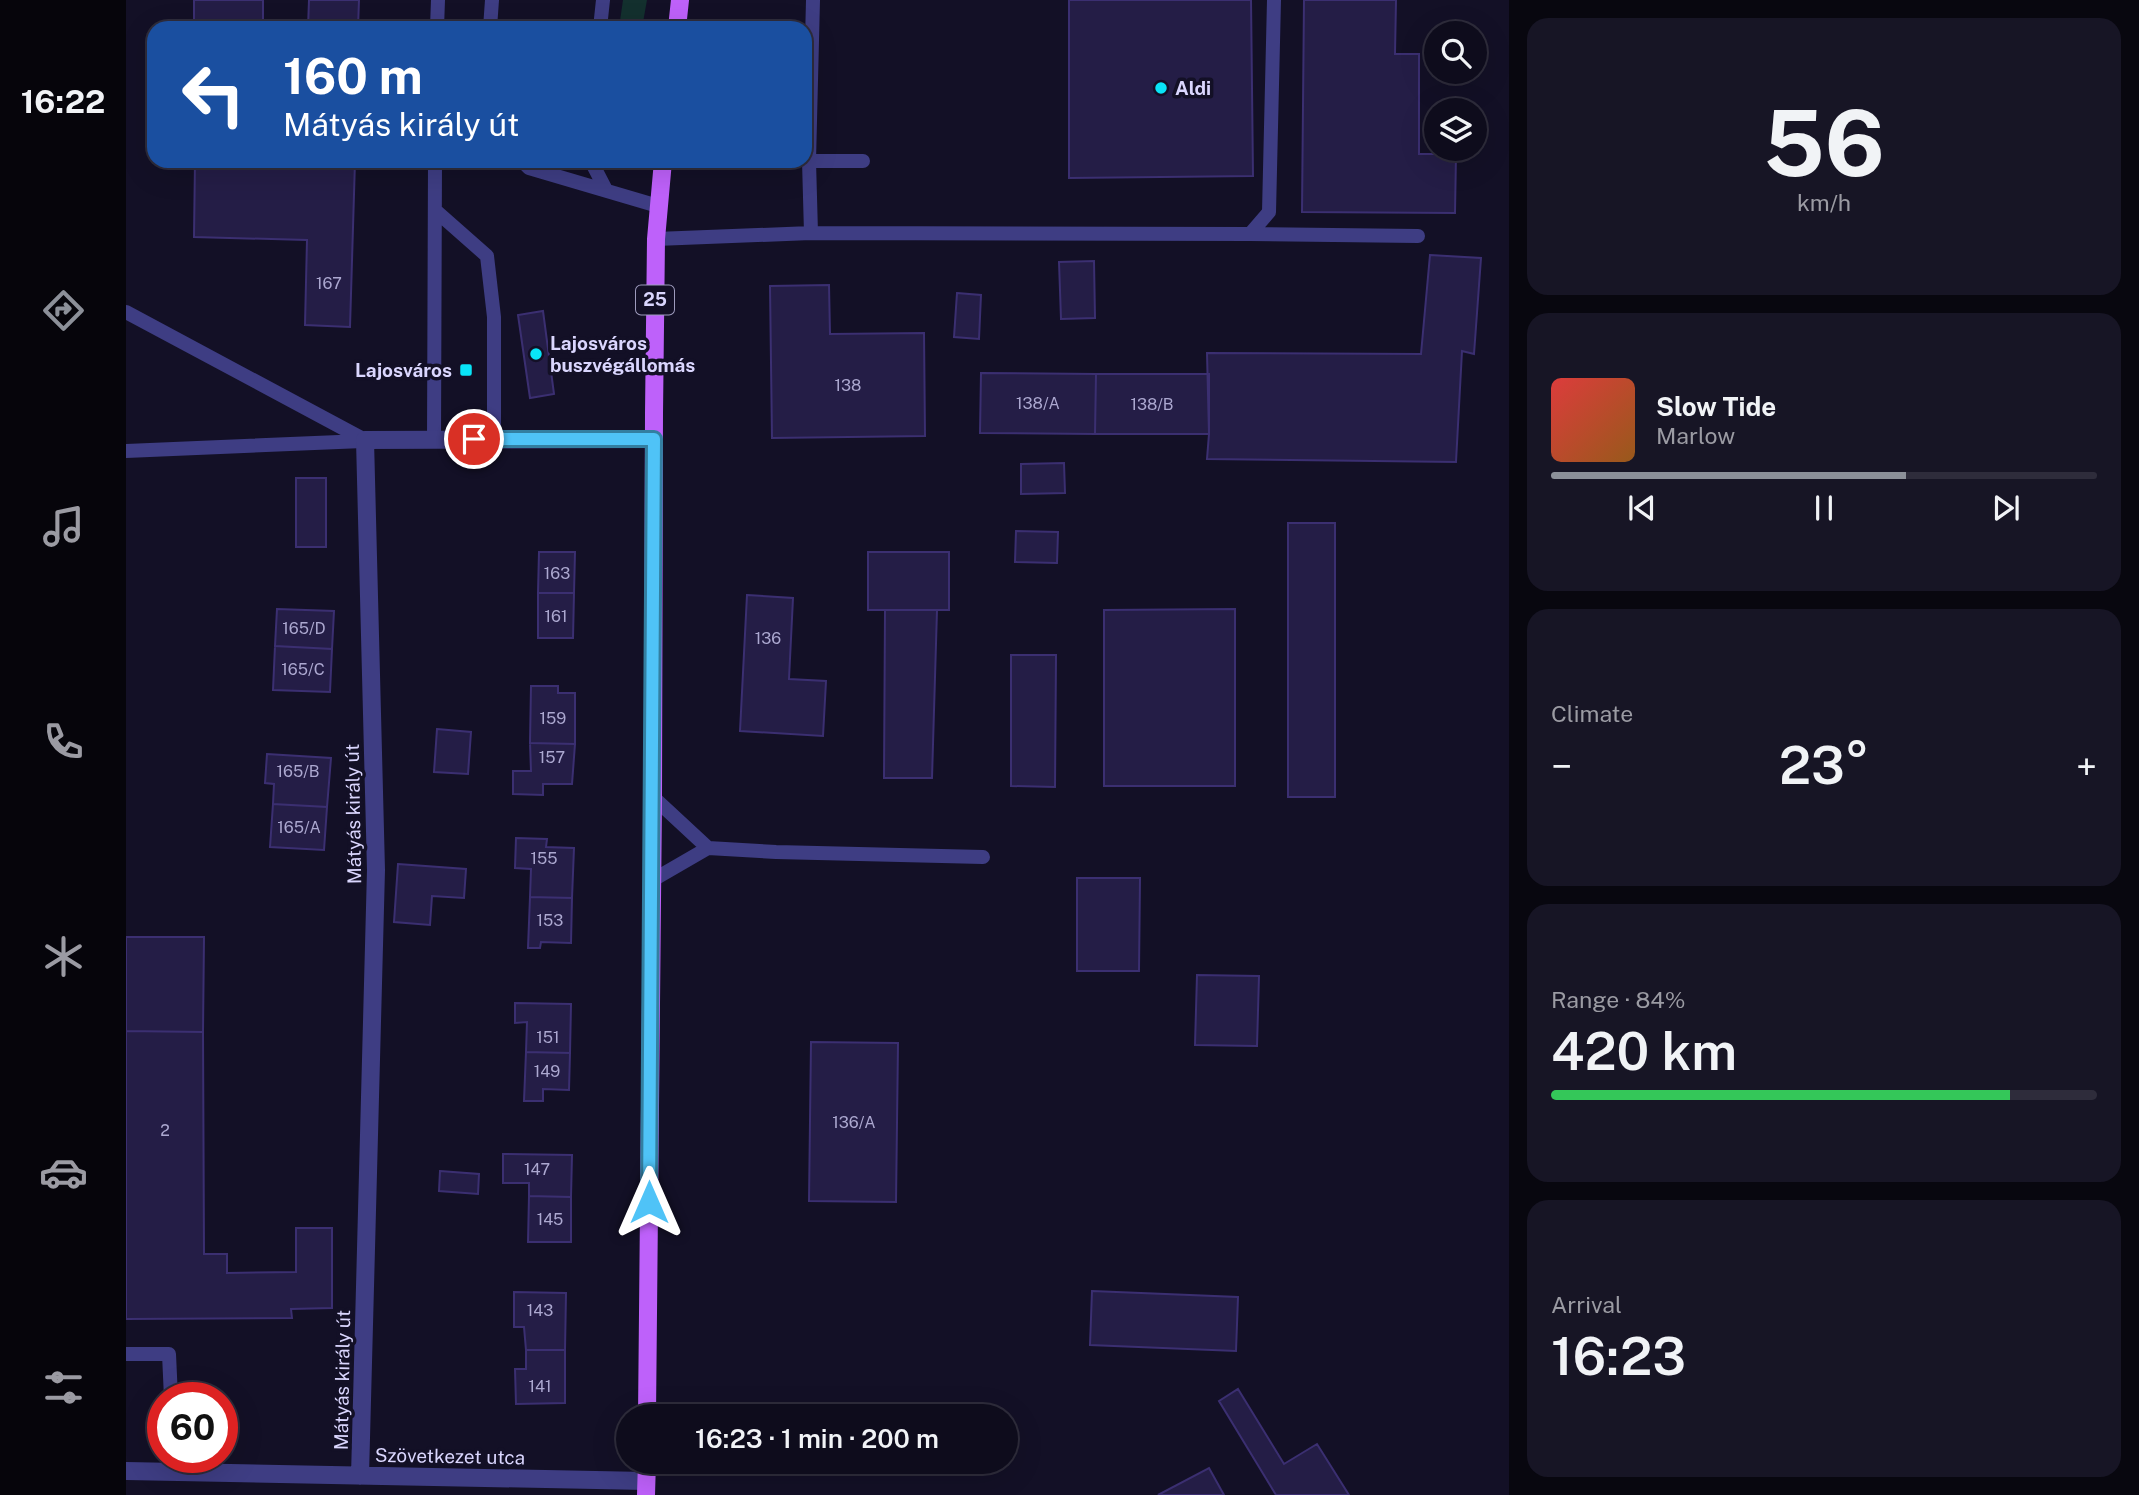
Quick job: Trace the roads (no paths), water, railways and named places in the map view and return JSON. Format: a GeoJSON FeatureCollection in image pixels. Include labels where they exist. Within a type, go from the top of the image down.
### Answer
{"type":"FeatureCollection","features":[{"type":"Feature","properties":{"kind":"main road"},"geometry":{"type":"LineString","coordinates":[[678,21],[680,0]]}},
{"type":"Feature","properties":{"kind":"main road","name":"25"},"geometry":{"type":"LineString","coordinates":[[647,1404],[656,239],[662,168]]}},
{"type":"Feature","properties":{"kind":"street"},"geometry":{"type":"LineString","coordinates":[[365,440],[654,439]]}},
{"type":"Feature","properties":{"kind":"street","name":"Mátyás király út"},"geometry":{"type":"LineString","coordinates":[[360,1476],[376,870],[365,440]]}},
{"type":"Feature","properties":{"kind":"street","name":"Szövetkezet utca"},"geometry":{"type":"LineString","coordinates":[[126,1471],[147,1468]]}},
{"type":"Feature","properties":{"kind":"street","name":"Szövetkezet utca"},"geometry":{"type":"LineString","coordinates":[[238,1469],[646,1488]]}},
{"type":"Feature","properties":{"kind":"lane"},"geometry":{"type":"LineString","coordinates":[[437,21],[438,0]]}},
{"type":"Feature","properties":{"kind":"lane"},"geometry":{"type":"LineString","coordinates":[[490,21],[492,0]]}},
{"type":"Feature","properties":{"kind":"lane"},"geometry":{"type":"LineString","coordinates":[[601,21],[603,0]]}},
{"type":"Feature","properties":{"kind":"lane"},"geometry":{"type":"LineString","coordinates":[[812,40],[813,0]]}},
{"type":"Feature","properties":{"kind":"lane"},"geometry":{"type":"LineString","coordinates":[[1250,234],[1269,212],[1274,0]]}},
{"type":"Feature","properties":{"kind":"lane"},"geometry":{"type":"LineString","coordinates":[[812,162],[863,161]]}},
{"type":"Feature","properties":{"kind":"lane"},"geometry":{"type":"LineString","coordinates":[[434,440],[435,168]]}},
{"type":"Feature","properties":{"kind":"lane"},"geometry":{"type":"LineString","coordinates":[[528,168],[658,206]]}},
{"type":"Feature","properties":{"kind":"lane"},"geometry":{"type":"LineString","coordinates":[[595,168],[606,190]]}},
{"type":"Feature","properties":{"kind":"lane"},"geometry":{"type":"LineString","coordinates":[[809,168],[811,233]]}},
{"type":"Feature","properties":{"kind":"lane"},"geometry":{"type":"LineString","coordinates":[[436,211],[487,256],[494,317],[494,439]]}},
{"type":"Feature","properties":{"kind":"lane"},"geometry":{"type":"LineString","coordinates":[[656,239],[811,233],[1418,236]]}},
{"type":"Feature","properties":{"kind":"lane"},"geometry":{"type":"LineString","coordinates":[[126,312],[365,440]]}},
{"type":"Feature","properties":{"kind":"lane"},"geometry":{"type":"LineString","coordinates":[[126,452],[365,440]]}},
{"type":"Feature","properties":{"kind":"lane"},"geometry":{"type":"LineString","coordinates":[[653,797],[708,848]]}},
{"type":"Feature","properties":{"kind":"lane"},"geometry":{"type":"LineString","coordinates":[[651,881],[708,848],[984,857]]}},
{"type":"Feature","properties":{"kind":"lane"},"geometry":{"type":"LineString","coordinates":[[126,1354],[169,1354],[170,1382]]}},
{"type":"Feature","properties":{"kind":"place","name":"Aldi"},"geometry":{"type":"Point","coordinates":[1161,88]}},
{"type":"Feature","properties":{"kind":"place","name":"Lajosváros buszvégállomás"},"geometry":{"type":"Point","coordinates":[536,354]}},
{"type":"Feature","properties":{"kind":"place","name":"Lajosváros"},"geometry":{"type":"Point","coordinates":[466,370]}}]}
